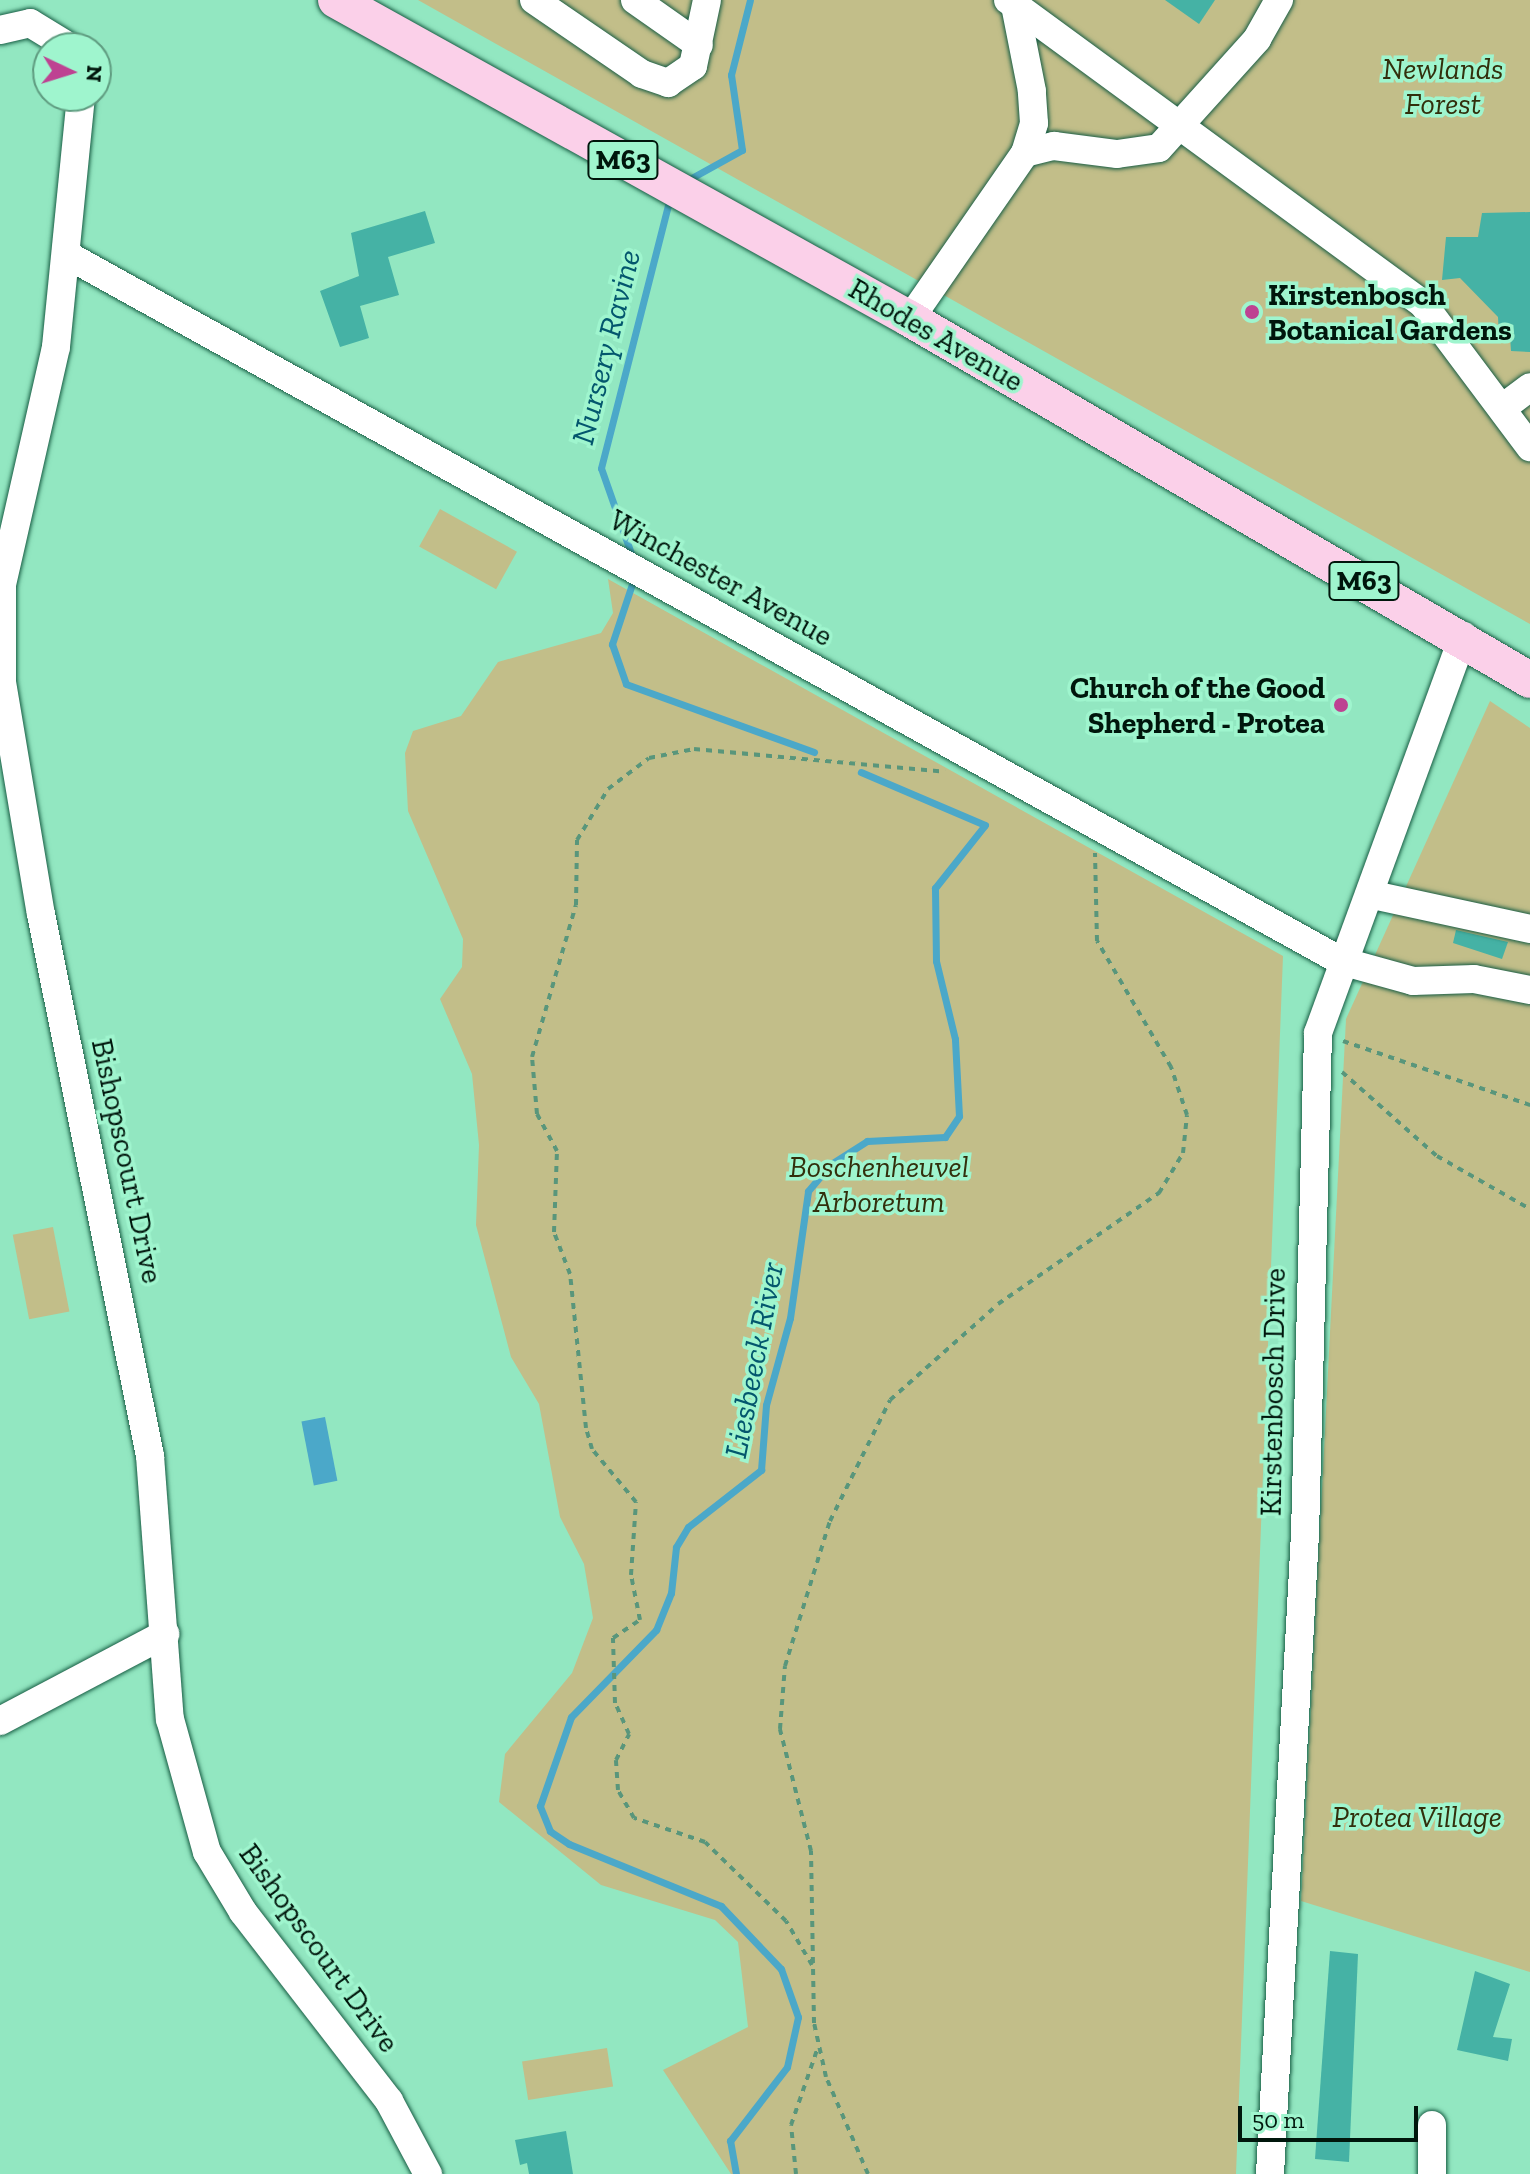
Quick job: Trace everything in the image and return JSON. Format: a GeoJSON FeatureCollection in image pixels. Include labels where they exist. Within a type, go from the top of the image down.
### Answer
{"type":"FeatureCollection","features":[{"type":"Feature","properties":{"kind":"main road","name":"Rhodes Avenue"},"geometry":{"type":"LineString","coordinates":[[336,0],[910,319],[1463,636],[1530,680]]}},
{"type":"Feature","properties":{"kind":"street"},"geometry":{"type":"LineString","coordinates":[[534,0],[653,80],[684,77],[699,45],[707,0]]}},
{"type":"Feature","properties":{"kind":"street"},"geometry":{"type":"LineString","coordinates":[[635,0],[699,45]]}},
{"type":"Feature","properties":{"kind":"street"},"geometry":{"type":"LineString","coordinates":[[1025,153],[1054,146],[1140,153],[1183,127],[1279,0]]}},
{"type":"Feature","properties":{"kind":"street"},"geometry":{"type":"LineString","coordinates":[[910,319],[1025,153],[1034,123],[1032,91],[1012,3]]}},
{"type":"Feature","properties":{"kind":"street"},"geometry":{"type":"LineString","coordinates":[[1012,3],[1412,294],[1517,404],[1530,447]]}},
{"type":"Feature","properties":{"kind":"street"},"geometry":{"type":"LineString","coordinates":[[0,30],[30,23],[47,32]]}},
{"type":"Feature","properties":{"kind":"street","name":"Bishopscourt Drive"},"geometry":{"type":"LineString","coordinates":[[80,112],[56,347],[2,584],[2,682],[41,914],[147,1442],[170,1719],[207,1852],[243,1912],[389,2101],[428,2174]]}},
{"type":"Feature","properties":{"kind":"street","name":"Winchester Avenue"},"geometry":{"type":"LineString","coordinates":[[67,255],[1341,961],[1413,981],[1474,979],[1530,990]]}},
{"type":"Feature","properties":{"kind":"street"},"geometry":{"type":"LineString","coordinates":[[1517,404],[1530,387]]}},
{"type":"Feature","properties":{"kind":"street","name":"Kirstenbosch Drive"},"geometry":{"type":"LineString","coordinates":[[1270,2174],[1304,1550],[1317,1045],[1341,961],[1373,895],[1463,636]]}},
{"type":"Feature","properties":{"kind":"street"},"geometry":{"type":"LineString","coordinates":[[1373,895],[1530,929]]}},
{"type":"Feature","properties":{"kind":"street"},"geometry":{"type":"LineString","coordinates":[[0,1721],[165,1634]]}},
{"type":"Feature","properties":{"kind":"street"},"geometry":{"type":"LineString","coordinates":[[1432,2125],[1432,2174]]}},
{"type":"Feature","properties":{"kind":"path"},"geometry":{"type":"LineString","coordinates":[[812,1965],[786,1921],[705,1842],[634,1818],[618,1790],[616,1760],[629,1734],[615,1703],[613,1638],[640,1620],[631,1575],[636,1502],[592,1449],[586,1428],[570,1274],[554,1232],[557,1151],[537,1114],[532,1057],[576,905],[577,840],[608,789],[649,758],[694,749],[930,773],[973,758]]}},
{"type":"Feature","properties":{"kind":"path"},"geometry":{"type":"LineString","coordinates":[[868,2174],[818,2045],[812,1965],[811,1851],[780,1729],[780,1698],[804,1595],[853,1469],[905,1382],[998,1304],[1159,1193],[1183,1153],[1187,1115],[1176,1078],[1097,941],[1090,893],[1099,865],[1092,844],[1101,829]]}},
{"type":"Feature","properties":{"kind":"path"},"geometry":{"type":"LineString","coordinates":[[1317,1045],[1530,1105]]}},
{"type":"Feature","properties":{"kind":"path"},"geometry":{"type":"LineString","coordinates":[[1317,1045],[1364,1084],[1374,1106],[1437,1156],[1530,1209]]}},
{"type":"Feature","properties":{"kind":"path"},"geometry":{"type":"LineString","coordinates":[[796,2174],[791,2125],[818,2045]]}},
{"type":"Feature","properties":{"kind":"green space","name":"Kirstenbosch Botanical Gardens"},"geometry":{"type":"Polygon","coordinates":[[[418,0],[1530,0],[1530,624],[418,0]]]}},
{"type":"Feature","properties":{"kind":"green space"},"geometry":{"type":"Polygon","coordinates":[[[440,509],[517,552],[496,589],[419,547],[440,509]]]}},
{"type":"Feature","properties":{"kind":"green space","name":"Boschenheuvel Arboretum"},"geometry":{"type":"Polygon","coordinates":[[[608,579],[1283,956],[1236,2174],[731,2174],[663,2070],[748,2027],[738,1942],[715,1920],[601,1885],[499,1802],[505,1754],[572,1673],[593,1618],[584,1564],[560,1517],[539,1404],[511,1357],[476,1225],[479,1145],[472,1074],[440,999],[462,967],[463,939],[408,811],[405,753],[413,731],[461,716],[498,662],[601,633],[613,613],[608,579]]]}},
{"type":"Feature","properties":{"kind":"green space","name":"Protea Village"},"geometry":{"type":"Polygon","coordinates":[[[1490,701],[1530,728],[1530,1972],[1301,1901],[1346,1019],[1490,701]]]}},
{"type":"Feature","properties":{"kind":"green space"},"geometry":{"type":"Polygon","coordinates":[[[53,1227],[69,1311],[29,1319],[13,1235],[53,1227]]]}},
{"type":"Feature","properties":{"kind":"green space"},"geometry":{"type":"Polygon","coordinates":[[[607,2048],[613,2087],[528,2100],[522,2061],[607,2048]]]}},
{"type":"Feature","properties":{"kind":"water"},"geometry":{"type":"Polygon","coordinates":[[[325,1417],[337,1481],[314,1485],[301,1422],[325,1417]]]}},
{"type":"Feature","properties":{"kind":"building"},"geometry":{"type":"Polygon","coordinates":[[[1165,0],[1215,0],[1199,24],[1165,0]]]}},
{"type":"Feature","properties":{"kind":"building"},"geometry":{"type":"Polygon","coordinates":[[[425,211],[435,243],[388,257],[399,295],[360,306],[369,338],[340,347],[320,291],[359,276],[351,233],[425,211]]]}},
{"type":"Feature","properties":{"kind":"building"},"geometry":{"type":"Polygon","coordinates":[[[1530,212],[1530,352],[1511,351],[1510,336],[1499,336],[1498,317],[1460,278],[1442,280],[1446,237],[1478,237],[1482,213],[1530,212]]]}},
{"type":"Feature","properties":{"kind":"building"},"geometry":{"type":"Polygon","coordinates":[[[1456,930],[1508,942],[1502,959],[1453,943],[1456,930]]]}},
{"type":"Feature","properties":{"kind":"building"},"geometry":{"type":"Polygon","coordinates":[[[1330,1951],[1358,1954],[1349,2162],[1315,2159],[1330,1951]]]}},
{"type":"Feature","properties":{"kind":"building"},"geometry":{"type":"Polygon","coordinates":[[[1475,1971],[1510,1984],[1493,2037],[1512,2039],[1508,2061],[1457,2050],[1475,1971]]]}},
{"type":"Feature","properties":{"kind":"building"},"geometry":{"type":"Polygon","coordinates":[[[566,2131],[573,2174],[529,2174],[527,2163],[520,2165],[515,2140],[566,2131]]]}},
{"type":"Feature","properties":{"kind":"waterway","name":"Nursery Ravine"},"geometry":{"type":"LineString","coordinates":[[686,181],[742,150],[731,75],[750,0]]}},
{"type":"Feature","properties":{"kind":"waterway","name":"Nursery Ravine"},"geometry":{"type":"LineString","coordinates":[[633,559],[601,468],[670,198]]}},
{"type":"Feature","properties":{"kind":"waterway","name":"Nursery Ravine"},"geometry":{"type":"LineString","coordinates":[[634,578],[612,644],[626,684],[814,752]]}},
{"type":"Feature","properties":{"kind":"waterway","name":"Liesbeeck River"},"geometry":{"type":"LineString","coordinates":[[736,2174],[730,2141],[787,2067],[798,2017],[781,1969],[721,1906],[569,1844],[550,1831],[540,1806],[571,1717],[656,1630],[671,1593],[676,1547],[688,1527],[761,1470],[766,1405],[790,1318],[808,1191],[831,1164],[867,1141],[945,1137],[959,1116],[955,1039],[936,961],[935,888],[985,825],[861,772]]}},
{"type":"Feature","properties":{"kind":"place","name":"Kirstenbosch Botanical Gardens"},"geometry":{"type":"Point","coordinates":[1252,312]}},
{"type":"Feature","properties":{"kind":"place","name":"Church of the Good Shepherd - Protea"},"geometry":{"type":"Point","coordinates":[1341,705]}},
{"type":"Feature","properties":{"kind":"park label","name":"Newlands Forest"},"geometry":{"type":"Point","coordinates":[1443,86]}}]}
